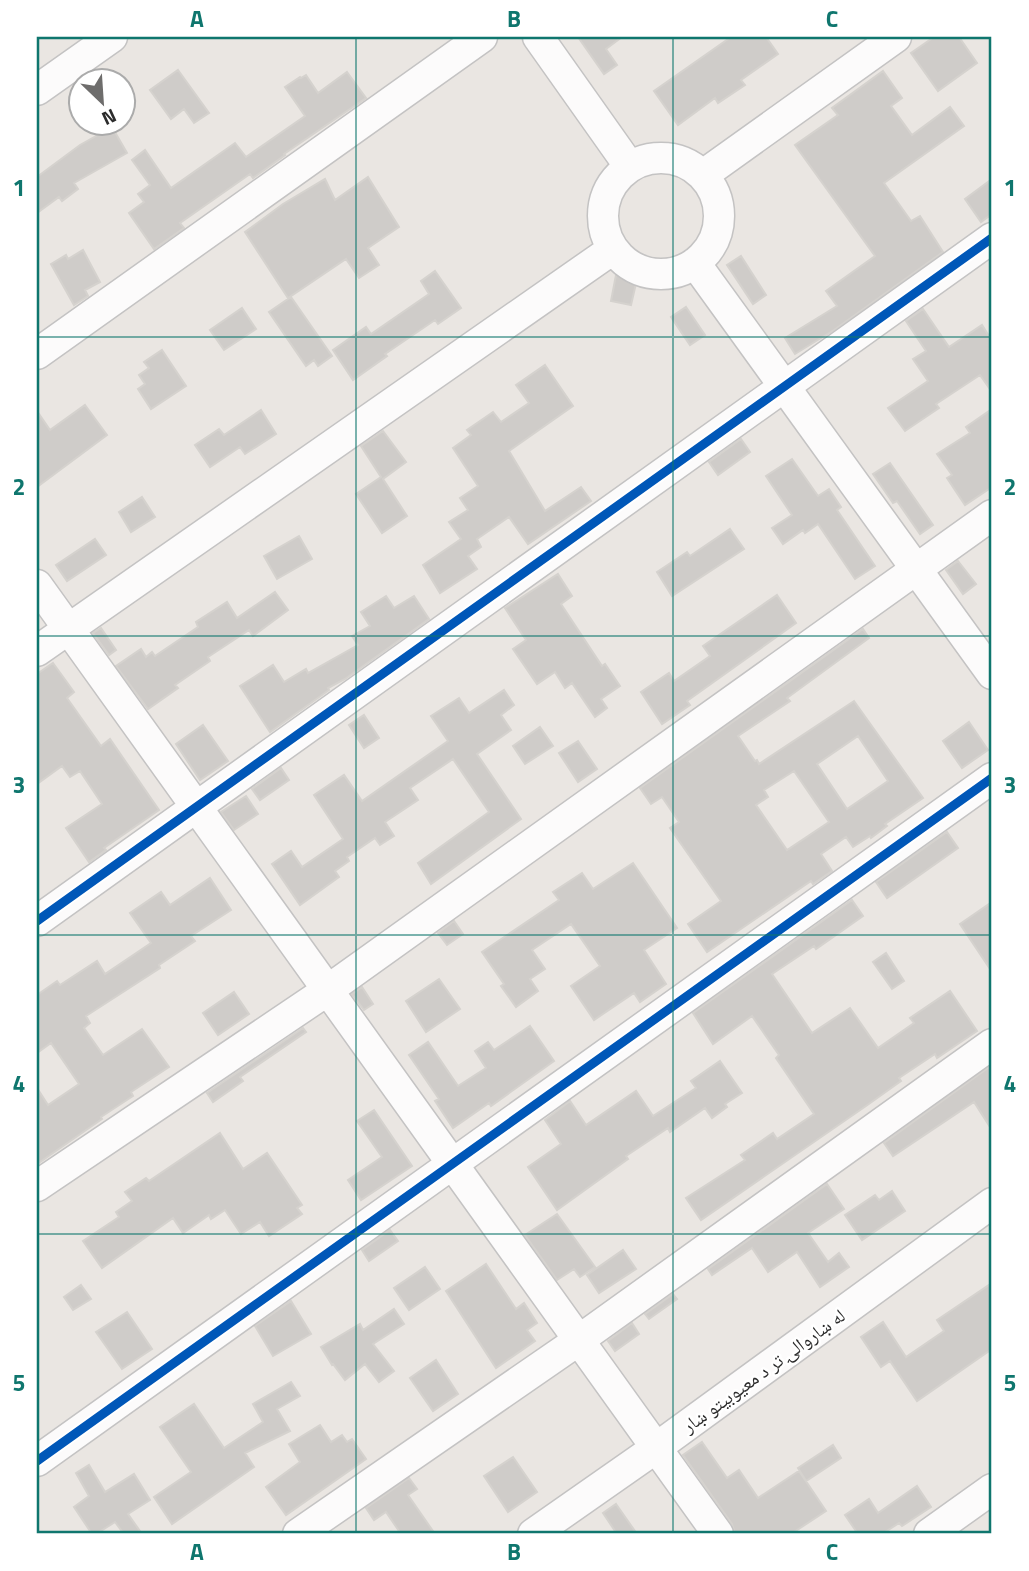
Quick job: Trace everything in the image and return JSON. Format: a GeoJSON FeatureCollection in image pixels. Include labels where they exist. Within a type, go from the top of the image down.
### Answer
{"type":"FeatureCollection","features":[{"type":"Feature","properties":{"kind":"street"},"geometry":{"type":"LineString","coordinates":[[37,90],[112,37]]}},
{"type":"Feature","properties":{"kind":"street"},"geometry":{"type":"LineString","coordinates":[[37,354],[482,37]]}},
{"type":"Feature","properties":{"kind":"street"},"geometry":{"type":"LineString","coordinates":[[538,37],[630,167]]}},
{"type":"Feature","properties":{"kind":"street"},"geometry":{"type":"LineString","coordinates":[[703,175],[896,37]]}},
{"type":"Feature","properties":{"kind":"street"},"geometry":{"type":"LineString","coordinates":[[656,158],[683,162],[703,175],[717,201],[718,228],[706,252],[695,263],[672,273],[645,272],[621,259],[612,249],[603,220],[604,204],[614,183],[630,167],[656,158]]}},
{"type":"Feature","properties":{"kind":"street"},"geometry":{"type":"LineString","coordinates":[[37,921],[992,238]]}},
{"type":"Feature","properties":{"kind":"street"},"geometry":{"type":"LineString","coordinates":[[37,651],[612,249]]}},
{"type":"Feature","properties":{"kind":"street"},"geometry":{"type":"LineString","coordinates":[[695,263],[992,674]]}},
{"type":"Feature","properties":{"kind":"street"},"geometry":{"type":"LineString","coordinates":[[37,1186],[328,990],[992,515]]}},
{"type":"Feature","properties":{"kind":"street"},"geometry":{"type":"LineString","coordinates":[[37,585],[718,1534]]}},
{"type":"Feature","properties":{"kind":"street"},"geometry":{"type":"LineString","coordinates":[[37,1461],[992,778]]}},
{"type":"Feature","properties":{"kind":"street"},"geometry":{"type":"LineString","coordinates":[[298,1534],[579,1340],[992,1044]]}},
{"type":"Feature","properties":{"kind":"street","name":"له ښاروالۍ تر د معیوبیتو ښار"},"geometry":{"type":"LineString","coordinates":[[533,1534],[656,1448],[992,1203]]}},
{"type":"Feature","properties":{"kind":"street"},"geometry":{"type":"LineString","coordinates":[[929,1534],[992,1489]]}},
{"type":"Feature","properties":{"kind":"building"},"geometry":{"type":"Polygon","coordinates":[[[578,37],[622,37],[606,49],[617,65],[604,74],[578,37]]]}},
{"type":"Feature","properties":{"kind":"building"},"geometry":{"type":"Polygon","coordinates":[[[731,37],[766,37],[778,54],[741,80],[745,85],[718,103],[715,98],[678,125],[654,91],[731,37]]]}},
{"type":"Feature","properties":{"kind":"building"},"geometry":{"type":"Polygon","coordinates":[[[934,37],[959,37],[977,63],[938,91],[911,53],[934,37]]]}},
{"type":"Feature","properties":{"kind":"building"},"geometry":{"type":"Polygon","coordinates":[[[178,70],[209,113],[194,123],[184,109],[171,119],[150,90],[178,70]]]}},
{"type":"Feature","properties":{"kind":"building"},"geometry":{"type":"Polygon","coordinates":[[[883,71],[902,98],[891,106],[912,135],[950,107],[964,126],[884,183],[911,221],[920,216],[943,252],[834,330],[795,354],[785,338],[837,306],[826,291],[875,256],[795,145],[838,115],[832,108],[883,71]]]}},
{"type":"Feature","properties":{"kind":"building"},"geometry":{"type":"Polygon","coordinates":[[[347,72],[366,98],[253,178],[250,174],[180,223],[184,228],[154,249],[129,213],[144,202],[138,194],[150,185],[132,160],[145,150],[171,188],[235,143],[246,157],[305,116],[285,87],[300,77],[306,75],[318,93],[347,72]]]}},
{"type":"Feature","properties":{"kind":"building"},"geometry":{"type":"Polygon","coordinates":[[[96,136],[117,136],[127,153],[74,183],[78,189],[62,201],[59,197],[37,213],[37,177],[96,136]]]}},
{"type":"Feature","properties":{"kind":"building"},"geometry":{"type":"Polygon","coordinates":[[[368,177],[399,227],[368,248],[379,265],[359,278],[346,259],[288,298],[245,232],[283,204],[325,179],[335,200],[368,177]]]}},
{"type":"Feature","properties":{"kind":"building"},"geometry":{"type":"Polygon","coordinates":[[[992,179],[992,214],[981,222],[965,199],[992,179]]]}},
{"type":"Feature","properties":{"kind":"building"},"geometry":{"type":"Polygon","coordinates":[[[83,250],[100,282],[85,290],[88,296],[74,305],[51,264],[66,255],[68,259],[83,250]]]}},
{"type":"Feature","properties":{"kind":"building"},"geometry":{"type":"Polygon","coordinates":[[[741,256],[766,295],[753,304],[727,265],[741,256]]]}},
{"type":"Feature","properties":{"kind":"building"},"geometry":{"type":"Polygon","coordinates":[[[435,271],[461,308],[438,324],[435,320],[353,380],[333,350],[366,327],[371,334],[429,294],[421,281],[435,271]]]}},
{"type":"Feature","properties":{"kind":"building"},"geometry":{"type":"Polygon","coordinates":[[[616,275],[637,279],[631,305],[611,301],[616,275]]]}},
{"type":"Feature","properties":{"kind":"building"},"geometry":{"type":"Polygon","coordinates":[[[291,297],[332,356],[318,366],[314,360],[306,366],[269,312],[291,297]]]}},
{"type":"Feature","properties":{"kind":"building"},"geometry":{"type":"Polygon","coordinates":[[[686,307],[705,335],[690,345],[671,317],[686,307]]]}},
{"type":"Feature","properties":{"kind":"building"},"geometry":{"type":"Polygon","coordinates":[[[242,308],[256,329],[224,350],[210,330],[242,308]]]}},
{"type":"Feature","properties":{"kind":"building"},"geometry":{"type":"Polygon","coordinates":[[[923,309],[949,347],[982,325],[992,341],[992,392],[980,375],[936,404],[939,408],[905,431],[888,408],[928,381],[913,359],[926,351],[906,321],[923,309]]]}},
{"type":"Feature","properties":{"kind":"building"},"geometry":{"type":"Polygon","coordinates":[[[162,350],[186,386],[151,409],[138,389],[145,384],[139,375],[149,368],[144,362],[162,350]]]}},
{"type":"Feature","properties":{"kind":"building"},"geometry":{"type":"Polygon","coordinates":[[[545,365],[573,406],[509,451],[545,511],[581,487],[591,501],[528,544],[509,517],[477,539],[481,547],[468,556],[477,569],[440,593],[423,565],[461,539],[449,522],[468,510],[460,498],[478,486],[453,448],[471,435],[467,430],[493,412],[501,422],[529,403],[516,385],[545,365]]]}},
{"type":"Feature","properties":{"kind":"building"},"geometry":{"type":"Polygon","coordinates":[[[85,405],[107,435],[37,487],[37,411],[50,430],[85,405]]]}},
{"type":"Feature","properties":{"kind":"building"},"geometry":{"type":"Polygon","coordinates":[[[992,409],[992,487],[965,505],[947,478],[952,475],[937,454],[970,433],[966,427],[992,409]]]}},
{"type":"Feature","properties":{"kind":"building"},"geometry":{"type":"Polygon","coordinates":[[[261,410],[276,434],[245,454],[240,447],[210,467],[195,445],[219,429],[224,435],[261,410]]]}},
{"type":"Feature","properties":{"kind":"building"},"geometry":{"type":"Polygon","coordinates":[[[383,431],[406,462],[383,479],[407,516],[382,533],[356,494],[381,477],[361,446],[383,431]]]}},
{"type":"Feature","properties":{"kind":"building"},"geometry":{"type":"Polygon","coordinates":[[[741,439],[750,452],[718,475],[709,462],[741,439]]]}},
{"type":"Feature","properties":{"kind":"building"},"geometry":{"type":"Polygon","coordinates":[[[792,459],[818,496],[829,489],[841,507],[837,510],[875,566],[855,579],[818,524],[805,533],[803,530],[783,544],[772,528],[792,515],[766,476],[792,459]]]}},
{"type":"Feature","properties":{"kind":"building"},"geometry":{"type":"Polygon","coordinates":[[[890,463],[933,525],[920,534],[897,501],[893,503],[873,474],[890,463]]]}},
{"type":"Feature","properties":{"kind":"building"},"geometry":{"type":"Polygon","coordinates":[[[142,497],[155,517],[131,532],[119,512],[142,497]]]}},
{"type":"Feature","properties":{"kind":"building"},"geometry":{"type":"Polygon","coordinates":[[[730,529],[744,549],[672,596],[657,572],[687,552],[690,556],[730,529]]]}},
{"type":"Feature","properties":{"kind":"building"},"geometry":{"type":"Polygon","coordinates":[[[299,536],[312,559],[277,579],[264,556],[299,536]]]}},
{"type":"Feature","properties":{"kind":"building"},"geometry":{"type":"Polygon","coordinates":[[[95,539],[106,555],[67,581],[56,565],[95,539]]]}},
{"type":"Feature","properties":{"kind":"building"},"geometry":{"type":"Polygon","coordinates":[[[958,561],[976,584],[963,594],[946,570],[958,561]]]}},
{"type":"Feature","properties":{"kind":"building"},"geometry":{"type":"Polygon","coordinates":[[[558,574],[572,596],[561,604],[602,666],[605,664],[620,686],[601,699],[607,708],[595,717],[572,683],[565,688],[555,672],[537,684],[513,649],[526,640],[505,608],[558,574]]]}},
{"type":"Feature","properties":{"kind":"building"},"geometry":{"type":"Polygon","coordinates":[[[275,592],[288,610],[253,636],[249,630],[208,657],[210,661],[175,685],[178,688],[148,709],[116,666],[141,649],[146,657],[152,652],[155,656],[198,627],[196,622],[227,602],[237,618],[275,592]]]}},
{"type":"Feature","properties":{"kind":"building"},"geometry":{"type":"Polygon","coordinates":[[[777,595],[796,623],[687,701],[690,705],[662,724],[641,692],[669,673],[674,681],[710,656],[703,646],[777,595]]]}},
{"type":"Feature","properties":{"kind":"building"},"geometry":{"type":"Polygon","coordinates":[[[386,596],[394,608],[414,596],[429,619],[345,679],[328,688],[329,690],[270,732],[240,686],[273,665],[284,682],[306,669],[308,673],[358,645],[352,636],[370,626],[361,612],[386,596]]]}},
{"type":"Feature","properties":{"kind":"building"},"geometry":{"type":"Polygon","coordinates":[[[101,628],[116,650],[109,655],[93,633],[101,628]]]}},
{"type":"Feature","properties":{"kind":"building"},"geometry":{"type":"Polygon","coordinates":[[[863,629],[869,638],[787,698],[790,701],[738,736],[759,764],[854,701],[923,798],[885,824],[887,826],[871,838],[870,836],[853,847],[846,837],[821,854],[832,871],[813,884],[811,881],[707,952],[688,924],[721,901],[670,828],[679,822],[662,797],[651,804],[640,788],[863,629]],[[858,736],[817,764],[847,809],[888,781],[858,736]],[[794,771],[764,790],[768,797],[756,805],[787,850],[829,822],[794,771]]]}},
{"type":"Feature","properties":{"kind":"building"},"geometry":{"type":"Polygon","coordinates":[[[53,663],[74,692],[67,698],[101,746],[110,739],[159,810],[104,848],[106,850],[89,862],[66,828],[102,804],[80,771],[70,777],[62,766],[37,784],[37,674],[53,663]]]}},
{"type":"Feature","properties":{"kind":"building"},"geometry":{"type":"Polygon","coordinates":[[[504,690],[514,705],[501,715],[511,730],[477,754],[521,819],[431,884],[418,863],[489,812],[453,759],[410,788],[418,800],[385,822],[394,836],[380,845],[375,838],[347,857],[349,861],[335,871],[339,877],[300,905],[272,864],[291,851],[302,867],[343,839],[314,795],[344,775],[362,801],[448,741],[431,716],[459,698],[469,713],[504,690]]]}},
{"type":"Feature","properties":{"kind":"building"},"geometry":{"type":"Polygon","coordinates":[[[364,715],[379,738],[364,748],[349,725],[364,715]]]}},
{"type":"Feature","properties":{"kind":"building"},"geometry":{"type":"Polygon","coordinates":[[[969,722],[988,750],[962,768],[943,741],[969,722]]]}},
{"type":"Feature","properties":{"kind":"building"},"geometry":{"type":"Polygon","coordinates":[[[203,725],[228,761],[200,780],[176,744],[203,725]]]}},
{"type":"Feature","properties":{"kind":"building"},"geometry":{"type":"Polygon","coordinates":[[[540,727],[553,746],[525,764],[513,746],[540,727]]]}},
{"type":"Feature","properties":{"kind":"building"},"geometry":{"type":"Polygon","coordinates":[[[578,741],[597,769],[578,782],[559,753],[578,741]]]}},
{"type":"Feature","properties":{"kind":"building"},"geometry":{"type":"Polygon","coordinates":[[[281,768],[289,780],[260,800],[252,789],[281,768]]]}},
{"type":"Feature","properties":{"kind":"building"},"geometry":{"type":"Polygon","coordinates":[[[246,796],[258,814],[234,830],[221,812],[246,796]]]}},
{"type":"Feature","properties":{"kind":"building"},"geometry":{"type":"Polygon","coordinates":[[[947,832],[958,848],[887,898],[876,882],[947,832]]]}},
{"type":"Feature","properties":{"kind":"building"},"geometry":{"type":"Polygon","coordinates":[[[633,863],[677,928],[644,950],[666,984],[640,1002],[634,993],[594,1020],[571,986],[600,966],[571,924],[532,950],[545,969],[530,979],[538,991],[516,1007],[482,952],[559,900],[553,892],[582,873],[593,889],[633,863]]]}},
{"type":"Feature","properties":{"kind":"building"},"geometry":{"type":"Polygon","coordinates":[[[210,878],[231,910],[191,936],[195,941],[159,965],[160,968],[86,1016],[90,1023],[84,1028],[103,1055],[142,1029],[169,1067],[131,1092],[133,1096],[37,1164],[37,1088],[48,1105],[79,1084],[51,1043],[37,1053],[37,995],[57,981],[60,985],[97,961],[105,974],[151,943],[130,913],[161,892],[170,905],[210,878]]]}},
{"type":"Feature","properties":{"kind":"building"},"geometry":{"type":"Polygon","coordinates":[[[852,900],[863,916],[816,949],[814,946],[772,974],[812,1033],[850,1008],[878,1048],[914,1023],[910,1018],[950,991],[977,1031],[937,1058],[935,1054],[899,1078],[901,1081],[701,1220],[686,1198],[745,1160],[741,1155],[773,1133],[777,1139],[814,1114],[776,1058],[779,1055],[752,1016],[713,1044],[693,1013],[852,900]]]}},
{"type":"Feature","properties":{"kind":"building"},"geometry":{"type":"Polygon","coordinates":[[[992,902],[992,972],[960,924],[992,902]]]}},
{"type":"Feature","properties":{"kind":"building"},"geometry":{"type":"Polygon","coordinates":[[[454,921],[463,934],[447,945],[438,933],[454,921]]]}},
{"type":"Feature","properties":{"kind":"building"},"geometry":{"type":"Polygon","coordinates":[[[886,953],[904,981],[892,989],[873,962],[886,953]]]}},
{"type":"Feature","properties":{"kind":"building"},"geometry":{"type":"Polygon","coordinates":[[[439,979],[460,1009],[426,1032],[406,1001],[439,979]]]}},
{"type":"Feature","properties":{"kind":"building"},"geometry":{"type":"Polygon","coordinates":[[[362,987],[373,1004],[364,1010],[352,994],[362,987]]]}},
{"type":"Feature","properties":{"kind":"building"},"geometry":{"type":"Polygon","coordinates":[[[234,992],[249,1014],[218,1035],[203,1013],[234,992]]]}},
{"type":"Feature","properties":{"kind":"building"},"geometry":{"type":"Polygon","coordinates":[[[530,1026],[554,1061],[491,1106],[489,1103],[453,1128],[435,1101],[439,1099],[409,1055],[428,1042],[458,1086],[486,1068],[475,1051],[488,1042],[494,1050],[530,1026]]]}},
{"type":"Feature","properties":{"kind":"building"},"geometry":{"type":"Polygon","coordinates":[[[303,1028],[306,1032],[240,1077],[243,1081],[213,1102],[207,1093],[303,1028]]]}},
{"type":"Feature","properties":{"kind":"building"},"geometry":{"type":"Polygon","coordinates":[[[720,1061],[742,1093],[725,1104],[727,1107],[712,1118],[705,1108],[670,1132],[668,1128],[626,1156],[628,1159],[557,1210],[528,1167],[561,1144],[545,1120],[570,1101],[586,1125],[636,1091],[653,1116],[696,1088],[691,1081],[720,1061]]]}},
{"type":"Feature","properties":{"kind":"building"},"geometry":{"type":"Polygon","coordinates":[[[992,1065],[992,1130],[974,1102],[893,1156],[884,1143],[992,1065]]]}},
{"type":"Feature","properties":{"kind":"building"},"geometry":{"type":"Polygon","coordinates":[[[374,1110],[412,1166],[361,1200],[348,1180],[382,1157],[357,1121],[374,1110]]]}},
{"type":"Feature","properties":{"kind":"building"},"geometry":{"type":"Polygon","coordinates":[[[220,1133],[243,1169],[267,1153],[302,1205],[297,1208],[302,1214],[269,1236],[260,1222],[241,1234],[225,1210],[211,1219],[209,1215],[183,1233],[173,1218],[102,1268],[83,1241],[119,1217],[116,1212],[132,1201],[125,1192],[146,1178],[149,1181],[220,1133]]]}},
{"type":"Feature","properties":{"kind":"building"},"geometry":{"type":"Polygon","coordinates":[[[827,1184],[844,1209],[808,1233],[828,1262],[839,1253],[849,1267],[820,1287],[797,1252],[768,1272],[752,1248],[712,1275],[708,1269],[827,1184]]]}},
{"type":"Feature","properties":{"kind":"building"},"geometry":{"type":"Polygon","coordinates":[[[892,1191],[905,1211],[862,1240],[845,1215],[875,1195],[879,1200],[892,1191]]]}},
{"type":"Feature","properties":{"kind":"building"},"geometry":{"type":"Polygon","coordinates":[[[557,1214],[595,1267],[580,1277],[574,1269],[557,1280],[525,1235],[557,1214]]]}},
{"type":"Feature","properties":{"kind":"building"},"geometry":{"type":"Polygon","coordinates":[[[390,1230],[398,1241],[369,1261],[362,1250],[390,1230]]]}},
{"type":"Feature","properties":{"kind":"building"},"geometry":{"type":"Polygon","coordinates":[[[623,1250],[636,1269],[599,1293],[587,1275],[623,1250]]]}},
{"type":"Feature","properties":{"kind":"building"},"geometry":{"type":"Polygon","coordinates":[[[486,1264],[516,1309],[524,1303],[537,1323],[527,1330],[535,1341],[496,1368],[446,1291],[486,1264]]]}},
{"type":"Feature","properties":{"kind":"building"},"geometry":{"type":"Polygon","coordinates":[[[425,1267],[440,1289],[409,1310],[394,1288],[425,1267]]]}},
{"type":"Feature","properties":{"kind":"building"},"geometry":{"type":"Polygon","coordinates":[[[992,1283],[992,1349],[917,1401],[890,1361],[881,1367],[861,1337],[883,1322],[906,1357],[944,1331],[937,1320],[992,1283]]]}},
{"type":"Feature","properties":{"kind":"building"},"geometry":{"type":"Polygon","coordinates":[[[81,1285],[91,1299],[73,1310],[64,1297],[81,1285]]]}},
{"type":"Feature","properties":{"kind":"building"},"geometry":{"type":"Polygon","coordinates":[[[673,1294],[677,1299],[649,1319],[645,1314],[673,1294]]]}},
{"type":"Feature","properties":{"kind":"building"},"geometry":{"type":"Polygon","coordinates":[[[291,1301],[311,1334],[273,1356],[255,1326],[291,1301]]]}},
{"type":"Feature","properties":{"kind":"building"},"geometry":{"type":"Polygon","coordinates":[[[394,1309],[404,1324],[373,1344],[394,1371],[379,1382],[365,1364],[345,1380],[321,1347],[360,1324],[363,1330],[394,1309]]]}},
{"type":"Feature","properties":{"kind":"building"},"geometry":{"type":"Polygon","coordinates":[[[127,1312],[152,1349],[122,1369],[96,1332],[127,1312]]]}},
{"type":"Feature","properties":{"kind":"building"},"geometry":{"type":"Polygon","coordinates":[[[632,1323],[639,1334],[615,1351],[608,1341],[632,1323]]]}},
{"type":"Feature","properties":{"kind":"building"},"geometry":{"type":"Polygon","coordinates":[[[436,1360],[458,1394],[433,1411],[410,1378],[436,1360]]]}},
{"type":"Feature","properties":{"kind":"building"},"geometry":{"type":"Polygon","coordinates":[[[291,1382],[300,1396],[277,1409],[290,1431],[245,1453],[254,1467],[172,1524],[154,1497],[191,1472],[160,1427],[194,1404],[224,1448],[263,1422],[253,1404],[291,1382]]]}},
{"type":"Feature","properties":{"kind":"building"},"geometry":{"type":"Polygon","coordinates":[[[320,1425],[331,1442],[342,1435],[347,1442],[352,1439],[366,1459],[286,1515],[266,1487],[300,1462],[289,1444],[320,1425]]]}},
{"type":"Feature","properties":{"kind":"building"},"geometry":{"type":"Polygon","coordinates":[[[702,1442],[727,1478],[739,1470],[758,1498],[799,1471],[826,1511],[791,1534],[735,1534],[732,1524],[683,1455],[702,1442]]]}},
{"type":"Feature","properties":{"kind":"building"},"geometry":{"type":"Polygon","coordinates":[[[833,1445],[841,1458],[806,1481],[798,1468],[833,1445]]]}},
{"type":"Feature","properties":{"kind":"building"},"geometry":{"type":"Polygon","coordinates":[[[513,1457],[537,1492],[508,1512],[484,1476],[513,1457]]]}},
{"type":"Feature","properties":{"kind":"building"},"geometry":{"type":"Polygon","coordinates":[[[89,1465],[105,1492],[134,1474],[150,1500],[128,1514],[142,1534],[124,1534],[115,1522],[92,1534],[74,1507],[89,1496],[76,1473],[89,1465]]]}},
{"type":"Feature","properties":{"kind":"building"},"geometry":{"type":"Polygon","coordinates":[[[409,1478],[417,1489],[408,1495],[435,1534],[401,1534],[386,1512],[374,1520],[366,1508],[409,1478]]]}},
{"type":"Feature","properties":{"kind":"building"},"geometry":{"type":"Polygon","coordinates":[[[917,1486],[931,1507],[902,1526],[899,1523],[882,1534],[858,1534],[845,1515],[869,1499],[878,1513],[917,1486]]]}},
{"type":"Feature","properties":{"kind":"building"},"geometry":{"type":"Polygon","coordinates":[[[616,1504],[637,1534],[617,1534],[603,1513],[616,1504]]]}},
{"type":"Feature","properties":{"kind":"cycle path"},"geometry":{"type":"LineString","coordinates":[[37,921],[992,238]]}},
{"type":"Feature","properties":{"kind":"cycle path"},"geometry":{"type":"LineString","coordinates":[[37,1461],[992,778]]}}]}
